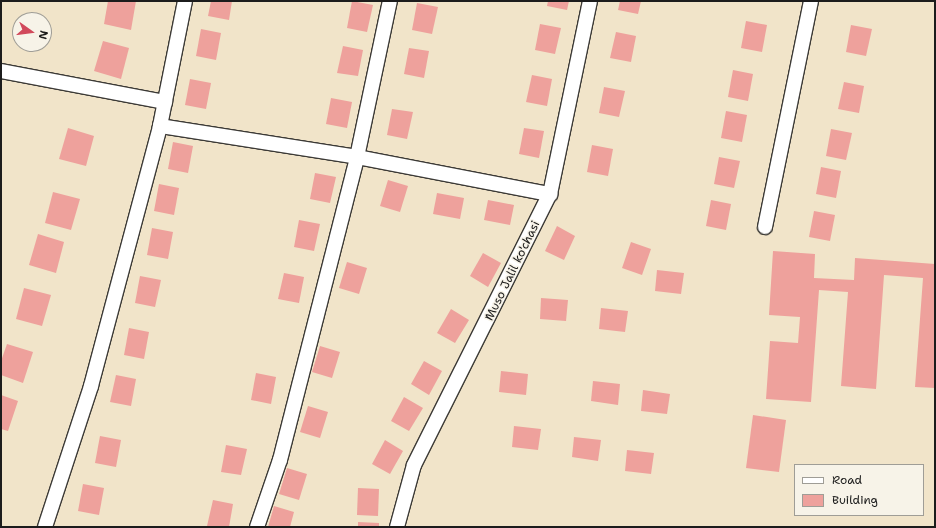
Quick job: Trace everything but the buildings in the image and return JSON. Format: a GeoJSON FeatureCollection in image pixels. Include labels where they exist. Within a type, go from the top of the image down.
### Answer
{"type":"FeatureCollection","features":[{"type":"Feature","properties":{"kind":"street"},"geometry":{"type":"LineString","coordinates":[[45,527],[91,386],[160,126],[185,1]]}},
{"type":"Feature","properties":{"kind":"street"},"geometry":{"type":"LineString","coordinates":[[257,527],[280,460],[357,157],[390,1]]}},
{"type":"Feature","properties":{"kind":"street","name":"Muso Jalil ko'chasi"},"geometry":{"type":"LineString","coordinates":[[397,527],[414,465],[550,194],[590,1]]}},
{"type":"Feature","properties":{"kind":"street"},"geometry":{"type":"LineString","coordinates":[[765,226],[811,1]]}},
{"type":"Feature","properties":{"kind":"street"},"geometry":{"type":"LineString","coordinates":[[1,71],[165,102]]}},
{"type":"Feature","properties":{"kind":"street"},"geometry":{"type":"LineString","coordinates":[[160,126],[357,157],[550,194]]}}]}
